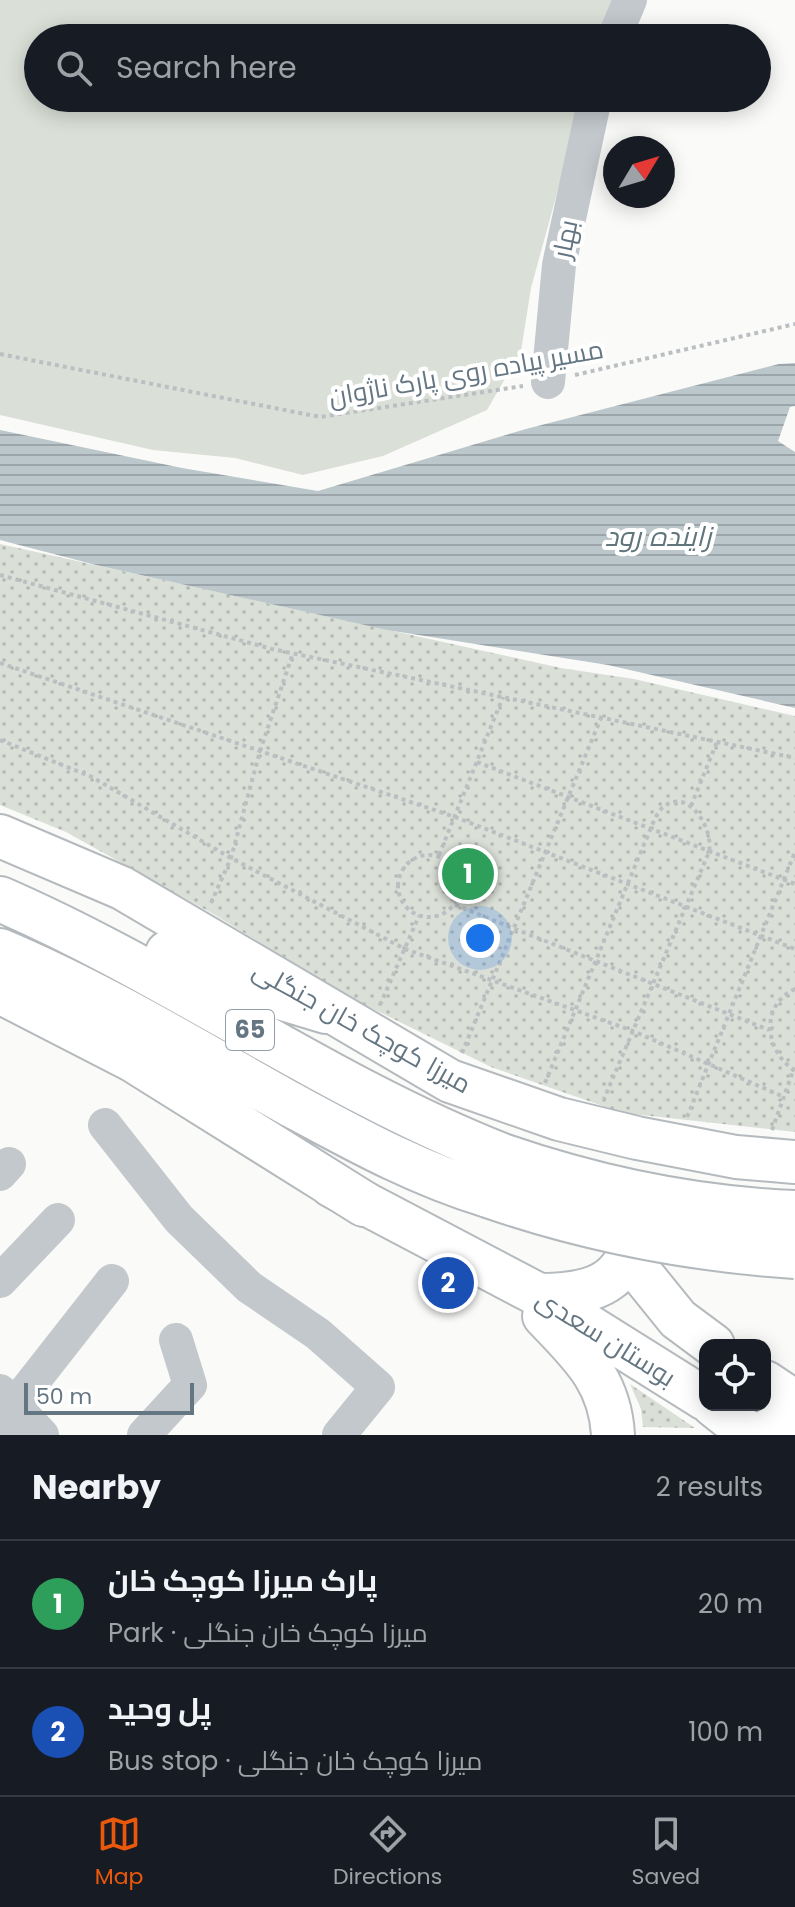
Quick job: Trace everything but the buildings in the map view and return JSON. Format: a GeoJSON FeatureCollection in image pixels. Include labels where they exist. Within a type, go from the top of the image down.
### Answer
{"type":"FeatureCollection","features":[{"type":"Feature","properties":{"kind":"highway"},"geometry":{"type":"LineString","coordinates":[[0,868],[214,977],[326,1011]]}},
{"type":"Feature","properties":{"kind":"highway","name":"65"},"geometry":{"type":"LineString","coordinates":[[0,899],[163,981],[432,1129],[552,1217],[652,1241],[795,1256]]}},
{"type":"Feature","properties":{"kind":"highway","name":"65"},"geometry":{"type":"LineString","coordinates":[[0,951],[148,1025],[342,1132],[439,1180],[495,1176],[573,1180],[666,1201],[795,1213]]}},
{"type":"Feature","properties":{"kind":"highway"},"geometry":{"type":"LineString","coordinates":[[0,991],[134,1060],[364,1204]]}},
{"type":"Feature","properties":{"kind":"main road","name":"میرزا کوچک خان جنگلی"},"geometry":{"type":"LineString","coordinates":[[0,836],[122,888],[326,1011],[450,1081],[592,1127],[656,1142],[778,1160]]}},
{"type":"Feature","properties":{"kind":"main road"},"geometry":{"type":"LineString","coordinates":[[0,1016],[523,1286],[572,1295],[593,1289],[610,1277],[627,1256],[656,1142]]}},
{"type":"Feature","properties":{"kind":"main road","name":"بوستان سعدی"},"geometry":{"type":"LineString","coordinates":[[627,1256],[678,1319],[705,1339]]}},
{"type":"Feature","properties":{"kind":"main road"},"geometry":{"type":"LineString","coordinates":[[523,1286],[602,1385],[612,1408],[613,1435]]}},
{"type":"Feature","properties":{"kind":"main road","name":"بوستان سعدی"},"geometry":{"type":"LineString","coordinates":[[523,1286],[699,1395]]}},
{"type":"Feature","properties":{"kind":"main road"},"geometry":{"type":"LineString","coordinates":[[771,1386],[795,1402]]}},
{"type":"Feature","properties":{"kind":"main road"},"geometry":{"type":"LineString","coordinates":[[721,1411],[751,1435]]}},
{"type":"Feature","properties":{"kind":"main road"},"geometry":{"type":"LineString","coordinates":[[759,1435],[795,1416]]}},
{"type":"Feature","properties":{"kind":"street"},"geometry":{"type":"LineString","coordinates":[[620,24],[630,0]]}},
{"type":"Feature","properties":{"kind":"street","name":"بهار"},"geometry":{"type":"LineString","coordinates":[[548,382],[559,265],[592,112]]}},
{"type":"Feature","properties":{"kind":"street"},"geometry":{"type":"LineString","coordinates":[[105,1125],[179,1219],[249,1287],[318,1334],[378,1387],[339,1435]]}},
{"type":"Feature","properties":{"kind":"street"},"geometry":{"type":"LineString","coordinates":[[0,1281],[58,1220]]}},
{"type":"Feature","properties":{"kind":"street"},"geometry":{"type":"LineString","coordinates":[[42,1435],[5,1415],[112,1281]]}},
{"type":"Feature","properties":{"kind":"street"},"geometry":{"type":"LineString","coordinates":[[144,1435],[190,1385],[176,1340]]}},
{"type":"Feature","properties":{"kind":"path","name":"مسیر پیاده روی پارک ناژوان"},"geometry":{"type":"LineString","coordinates":[[0,354],[320,417],[548,382],[795,324]]}},
{"type":"Feature","properties":{"kind":"path"},"geometry":{"type":"LineString","coordinates":[[0,575],[293,653],[795,758]]}},
{"type":"Feature","properties":{"kind":"path"},"geometry":{"type":"LineString","coordinates":[[198,934],[231,858],[260,751],[293,653]]}},
{"type":"Feature","properties":{"kind":"path"},"geometry":{"type":"LineString","coordinates":[[0,663],[455,817],[795,949]]}},
{"type":"Feature","properties":{"kind":"path"},"geometry":{"type":"LineString","coordinates":[[439,855],[503,697]]}},
{"type":"Feature","properties":{"kind":"path"},"geometry":{"type":"LineString","coordinates":[[450,1081],[601,717]]}},
{"type":"Feature","properties":{"kind":"path"},"geometry":{"type":"LineString","coordinates":[[0,740],[92,777],[231,858],[405,949],[633,1031],[784,1097]]}},
{"type":"Feature","properties":{"kind":"path"},"geometry":{"type":"LineString","coordinates":[[691,806],[717,742]]}},
{"type":"Feature","properties":{"kind":"path"},"geometry":{"type":"LineString","coordinates":[[477,762],[795,884]]}},
{"type":"Feature","properties":{"kind":"path"},"geometry":{"type":"LineString","coordinates":[[534,1110],[650,830],[662,808],[673,802],[691,806],[704,820],[712,839],[709,852],[592,1127]]}},
{"type":"Feature","properties":{"kind":"path"},"geometry":{"type":"LineString","coordinates":[[656,1142],[709,1063],[795,852]]}},
{"type":"Feature","properties":{"kind":"path"},"geometry":{"type":"LineString","coordinates":[[420,855],[439,855],[455,867],[461,886],[455,905],[439,916],[419,916],[403,904],[397,885],[404,867],[420,855]]}},
{"type":"Feature","properties":{"kind":"path"},"geometry":{"type":"LineString","coordinates":[[455,905],[769,1030]]}},
{"type":"Feature","properties":{"kind":"path"},"geometry":{"type":"LineString","coordinates":[[367,1034],[419,916]]}},
{"type":"Feature","properties":{"kind":"path"},"geometry":{"type":"LineString","coordinates":[[778,1160],[784,1097],[794,1070],[775,1053],[769,1030],[774,1007],[795,989]]}},
{"type":"Feature","properties":{"kind":"shaded area"},"geometry":{"type":"Polygon","coordinates":[[[0,0],[615,0],[607,24],[24,24],[24,112],[579,112],[531,288],[521,351],[487,410],[383,456],[303,475],[235,458],[153,450],[0,415],[0,0]]]}},
{"type":"Feature","properties":{"kind":"shaded area"},"geometry":{"type":"Polygon","coordinates":[[[0,544],[561,668],[634,679],[795,716],[795,1132],[623,1113],[491,1067],[345,995],[215,915],[66,832],[0,805],[0,544]]]}},
{"type":"Feature","properties":{"kind":"shaded area"},"geometry":{"type":"Polygon","coordinates":[[[630,1384],[695,1428],[643,1427],[641,1409],[630,1384]]]}},
{"type":"Feature","properties":{"kind":"water","name":"زاینده رود"},"geometry":{"type":"Polygon","coordinates":[[[795,363],[795,406],[790,407],[778,441],[795,452],[795,708],[608,665],[387,630],[96,565],[0,540],[0,430],[182,468],[318,491],[526,429],[779,364],[795,363]]]}},
{"type":"Feature","properties":{"kind":"place","name":"پارک میرزا کوچک خان"},"geometry":{"type":"Point","coordinates":[468,874]}},
{"type":"Feature","properties":{"kind":"place","name":"پل وحید"},"geometry":{"type":"Point","coordinates":[448,1283]}}]}
